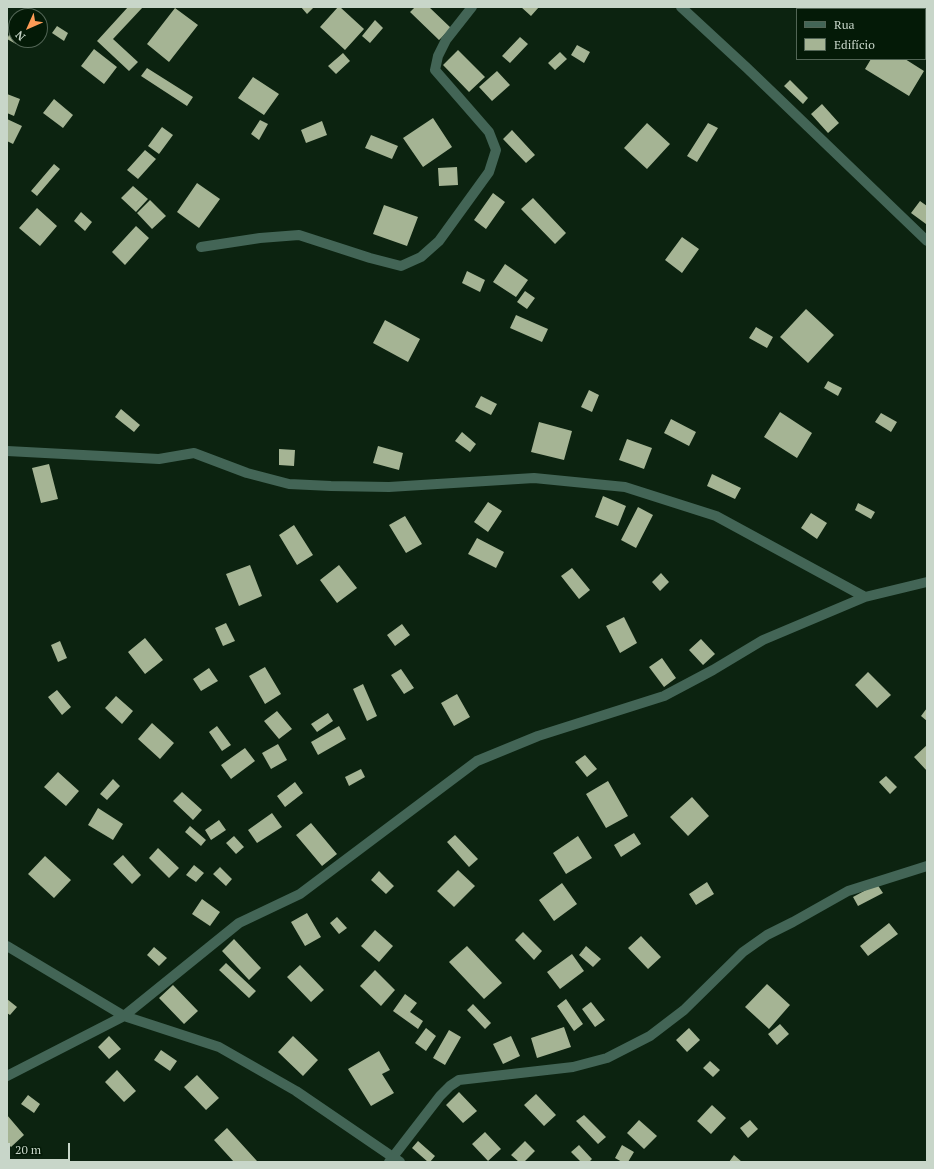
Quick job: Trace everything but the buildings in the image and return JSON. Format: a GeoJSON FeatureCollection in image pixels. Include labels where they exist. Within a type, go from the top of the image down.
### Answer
{"type":"FeatureCollection","features":[{"type":"Feature","properties":{"kind":"street"},"geometry":{"type":"LineString","coordinates":[[201,247],[260,238],[299,235],[370,258],[401,266],[421,257],[439,241],[489,172],[496,150],[489,132],[435,70],[438,56],[446,40],[472,7]]}},
{"type":"Feature","properties":{"kind":"street"},"geometry":{"type":"LineString","coordinates":[[682,7],[927,241]]}},
{"type":"Feature","properties":{"kind":"street"},"geometry":{"type":"LineString","coordinates":[[7,451],[159,458],[194,453],[247,473],[289,484],[389,487],[534,478],[625,487],[716,516],[865,597]]}},
{"type":"Feature","properties":{"kind":"street"},"geometry":{"type":"LineString","coordinates":[[7,1076],[124,1016],[239,923],[300,894],[477,761],[538,736],[664,696],[713,670],[763,640],[865,597],[927,582]]}},
{"type":"Feature","properties":{"kind":"street"},"geometry":{"type":"LineString","coordinates":[[7,946],[124,1016],[219,1047],[296,1091],[394,1160],[440,1096],[450,1086],[459,1080],[573,1068],[607,1058],[650,1036],[684,1010],[743,952],[767,934],[793,922],[848,891],[927,866]]}}]}
